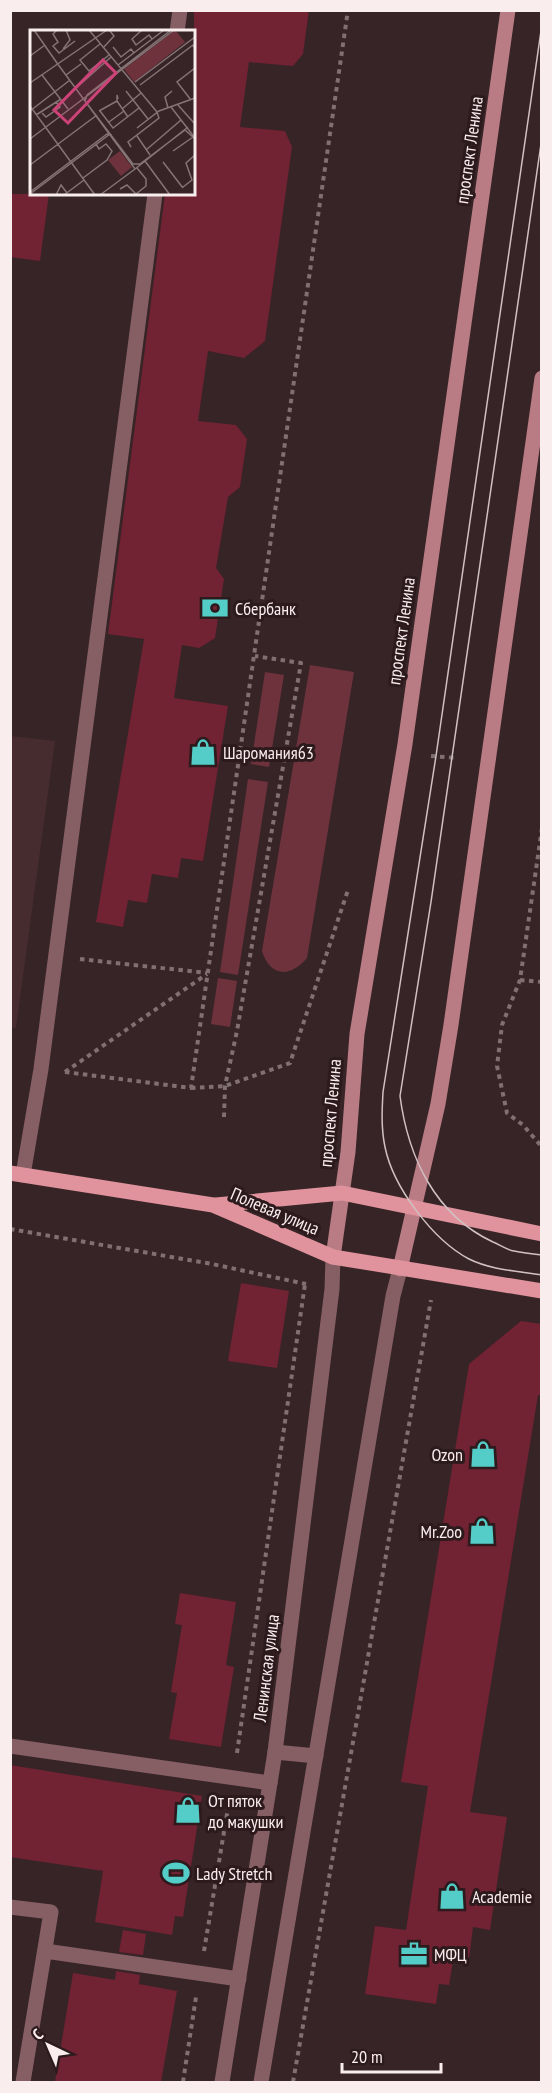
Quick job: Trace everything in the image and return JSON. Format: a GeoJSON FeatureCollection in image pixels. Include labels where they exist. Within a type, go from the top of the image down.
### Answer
{"type":"FeatureCollection","features":[{"type":"Feature","properties":{"kind":"main road","name":"проспект Ленина"},"geometry":{"type":"LineString","coordinates":[[333,1257],[348,1152],[357,1034],[405,744],[508,10]]}},
{"type":"Feature","properties":{"kind":"main road"},"geometry":{"type":"LineString","coordinates":[[400,1269],[416,1208],[438,1104],[451,1025],[542,378]]}},
{"type":"Feature","properties":{"kind":"main road"},"geometry":{"type":"LineString","coordinates":[[17,1174],[213,1205]]}},
{"type":"Feature","properties":{"kind":"main road","name":"Полевая улица"},"geometry":{"type":"LineString","coordinates":[[213,1205],[342,1192],[542,1234]]}},
{"type":"Feature","properties":{"kind":"main road","name":"Полевая улица"},"geometry":{"type":"LineString","coordinates":[[213,1205],[333,1257],[542,1291]]}},
{"type":"Feature","properties":{"kind":"street"},"geometry":{"type":"LineString","coordinates":[[177,30],[180,10]]}},
{"type":"Feature","properties":{"kind":"street"},"geometry":{"type":"LineString","coordinates":[[17,1174],[40,1069],[155,195]]}},
{"type":"Feature","properties":{"kind":"street","name":"Ленинская улица"},"geometry":{"type":"LineString","coordinates":[[222,2082],[275,1752],[333,1289],[333,1257]]}},
{"type":"Feature","properties":{"kind":"street"},"geometry":{"type":"LineString","coordinates":[[261,2082],[393,1296],[400,1269]]}},
{"type":"Feature","properties":{"kind":"street"},"geometry":{"type":"LineString","coordinates":[[10,1746],[270,1783]]}},
{"type":"Feature","properties":{"kind":"street"},"geometry":{"type":"LineString","coordinates":[[275,1752],[316,1756]]}},
{"type":"Feature","properties":{"kind":"street"},"geometry":{"type":"LineString","coordinates":[[10,1907],[51,1912],[23,2082]]}},
{"type":"Feature","properties":{"kind":"street"},"geometry":{"type":"LineString","coordinates":[[45,1951],[239,1978]]}},
{"type":"Feature","properties":{"kind":"path"},"geometry":{"type":"LineString","coordinates":[[191,1088],[348,10]]}},
{"type":"Feature","properties":{"kind":"path"},"geometry":{"type":"LineString","coordinates":[[224,1116],[225,1086],[237,1031],[301,663],[255,656]]}},
{"type":"Feature","properties":{"kind":"path"},"geometry":{"type":"LineString","coordinates":[[431,756],[457,758]]}},
{"type":"Feature","properties":{"kind":"path"},"geometry":{"type":"LineString","coordinates":[[542,828],[520,980],[502,1024],[497,1066],[507,1113],[523,1125],[542,1147]]}},
{"type":"Feature","properties":{"kind":"path"},"geometry":{"type":"LineString","coordinates":[[208,974],[64,1072],[191,1088],[225,1086],[291,1063],[348,890]]}},
{"type":"Feature","properties":{"kind":"path"},"geometry":{"type":"LineString","coordinates":[[54,956],[208,974]]}},
{"type":"Feature","properties":{"kind":"path"},"geometry":{"type":"LineString","coordinates":[[520,980],[542,982]]}},
{"type":"Feature","properties":{"kind":"path"},"geometry":{"type":"LineString","coordinates":[[10,1229],[212,1264],[333,1289]]}},
{"type":"Feature","properties":{"kind":"path"},"geometry":{"type":"LineString","coordinates":[[183,2082],[233,1778],[305,1284]]}},
{"type":"Feature","properties":{"kind":"path"},"geometry":{"type":"LineString","coordinates":[[393,1296],[442,1301]]}},
{"type":"Feature","properties":{"kind":"path"},"geometry":{"type":"LineString","coordinates":[[293,2082],[431,1300]]}},
{"type":"Feature","properties":{"kind":"shaded area"},"geometry":{"type":"Polygon","coordinates":[[[310,665],[354,672],[307,958],[294,969],[281,972],[270,966],[262,951],[310,665]]]}},
{"type":"Feature","properties":{"kind":"shaded area"},"geometry":{"type":"Polygon","coordinates":[[[265,672],[284,675],[269,767],[251,764],[265,672]]]}},
{"type":"Feature","properties":{"kind":"shaded area"},"geometry":{"type":"Polygon","coordinates":[[[11,736],[55,741],[16,1028],[10,1028],[11,736]]]}},
{"type":"Feature","properties":{"kind":"shaded area"},"geometry":{"type":"Polygon","coordinates":[[[248,779],[268,782],[238,975],[220,972],[248,779]]]}},
{"type":"Feature","properties":{"kind":"shaded area"},"geometry":{"type":"Polygon","coordinates":[[[218,978],[237,981],[230,1027],[211,1024],[218,978]]]}},
{"type":"Feature","properties":{"kind":"building"},"geometry":{"type":"Polygon","coordinates":[[[194,10],[309,10],[303,54],[293,66],[249,62],[240,127],[285,131],[292,147],[265,341],[244,358],[208,351],[198,421],[236,425],[247,439],[240,487],[228,497],[216,568],[224,579],[215,638],[199,648],[182,645],[174,698],[228,706],[203,861],[181,858],[178,878],[152,874],[147,903],[128,900],[123,927],[96,922],[144,639],[108,634],[165,195],[195,195],[194,10]]]}},
{"type":"Feature","properties":{"kind":"building"},"geometry":{"type":"Polygon","coordinates":[[[10,194],[49,195],[40,261],[10,257],[10,194]]]}},
{"type":"Feature","properties":{"kind":"building"},"geometry":{"type":"Polygon","coordinates":[[[241,1283],[289,1291],[277,1368],[228,1361],[241,1283]]]}},
{"type":"Feature","properties":{"kind":"building"},"geometry":{"type":"Polygon","coordinates":[[[521,1321],[542,1324],[542,1396],[538,1395],[470,1812],[507,1817],[490,1930],[473,1927],[469,1958],[454,1955],[449,1985],[439,1984],[436,2004],[365,1994],[375,1926],[406,1930],[428,1786],[401,1782],[469,1364],[521,1321]]]}},
{"type":"Feature","properties":{"kind":"building"},"geometry":{"type":"Polygon","coordinates":[[[180,1593],[236,1602],[226,1665],[234,1667],[221,1747],[169,1739],[177,1693],[171,1692],[182,1625],[175,1624],[180,1593]]]}},
{"type":"Feature","properties":{"kind":"building"},"geometry":{"type":"Polygon","coordinates":[[[10,1765],[202,1796],[183,1917],[175,1916],[172,1935],[95,1922],[103,1871],[10,1857],[10,1765]]]}},
{"type":"Feature","properties":{"kind":"building"},"geometry":{"type":"Polygon","coordinates":[[[123,1930],[146,1934],[143,1955],[119,1952],[123,1930]]]}},
{"type":"Feature","properties":{"kind":"building"},"geometry":{"type":"Polygon","coordinates":[[[116,1971],[140,1975],[139,1984],[177,1991],[161,2082],[55,2082],[73,1973],[115,1980],[116,1971]]]}},
{"type":"Feature","properties":{"kind":"tram line"},"geometry":{"type":"LineString","coordinates":[[542,24],[436,756],[383,1092],[382,1119],[385,1147],[396,1179],[416,1211],[442,1239],[477,1263],[505,1270],[542,1275]]}},
{"type":"Feature","properties":{"kind":"tram line"},"geometry":{"type":"LineString","coordinates":[[542,137],[431,902],[400,1096],[404,1119],[418,1162],[440,1200],[455,1216],[493,1242],[511,1250],[542,1255]]}},
{"type":"Feature","properties":{"kind":"place","name":"Сбербанк"},"geometry":{"type":"Point","coordinates":[215,608]}},
{"type":"Feature","properties":{"kind":"place","name":"Шаромания63"},"geometry":{"type":"Point","coordinates":[203,752]}},
{"type":"Feature","properties":{"kind":"place","name":"Ozon"},"geometry":{"type":"Point","coordinates":[483,1454]}},
{"type":"Feature","properties":{"kind":"place","name":"Mr.Zoo"},"geometry":{"type":"Point","coordinates":[482,1531]}},
{"type":"Feature","properties":{"kind":"place","name":"От пяток до макушки"},"geometry":{"type":"Point","coordinates":[188,1810]}},
{"type":"Feature","properties":{"kind":"place","name":"Lady Stretch"},"geometry":{"type":"Point","coordinates":[176,1873]}},
{"type":"Feature","properties":{"kind":"place","name":"Academie"},"geometry":{"type":"Point","coordinates":[452,1896]}},
{"type":"Feature","properties":{"kind":"place","name":"МФЦ"},"geometry":{"type":"Point","coordinates":[414,1954]}}]}
